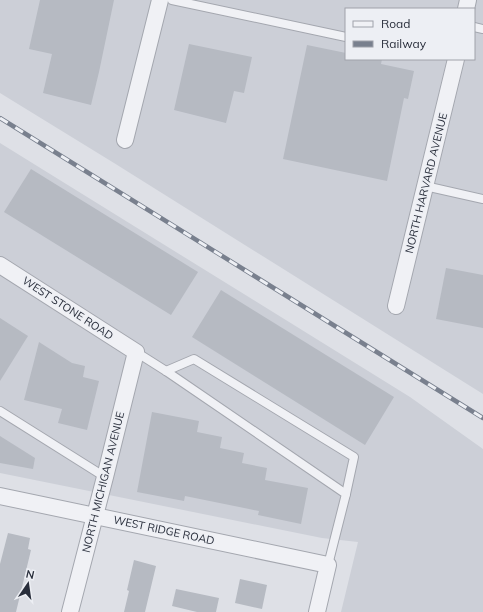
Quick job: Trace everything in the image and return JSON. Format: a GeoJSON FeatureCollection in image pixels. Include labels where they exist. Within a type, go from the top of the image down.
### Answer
{"type":"FeatureCollection","features":[{"type":"Feature","properties":{"kind":"street"},"geometry":{"type":"LineString","coordinates":[[125,140],[160,0]]}},
{"type":"Feature","properties":{"kind":"street","name":"NORTH HARVARD AVENUE"},"geometry":{"type":"LineString","coordinates":[[396,306],[453,60]]}},
{"type":"Feature","properties":{"kind":"street","name":"WEST STONE ROAD"},"geometry":{"type":"LineString","coordinates":[[0,265],[136,352]]}},
{"type":"Feature","properties":{"kind":"street","name":"NORTH MICHIGAN AVENUE"},"geometry":{"type":"LineString","coordinates":[[70,612],[136,352]]}},
{"type":"Feature","properties":{"kind":"street","name":"WEST RIDGE ROAD"},"geometry":{"type":"LineString","coordinates":[[0,496],[328,565]]}},
{"type":"Feature","properties":{"kind":"street"},"geometry":{"type":"LineString","coordinates":[[318,612],[328,565]]}},
{"type":"Feature","properties":{"kind":"lane"},"geometry":{"type":"LineString","coordinates":[[172,0],[345,37]]}},
{"type":"Feature","properties":{"kind":"lane"},"geometry":{"type":"LineString","coordinates":[[425,186],[483,199]]}},
{"type":"Feature","properties":{"kind":"lane"},"geometry":{"type":"LineString","coordinates":[[136,352],[346,494]]}},
{"type":"Feature","properties":{"kind":"lane"},"geometry":{"type":"LineString","coordinates":[[166,371],[194,359],[354,457],[328,565]]}},
{"type":"Feature","properties":{"kind":"lane"},"geometry":{"type":"LineString","coordinates":[[0,411],[105,477]]}},
{"type":"Feature","properties":{"kind":"shaded area"},"geometry":{"type":"Polygon","coordinates":[[[0,0],[483,0],[483,394],[0,93],[0,0]]]}},
{"type":"Feature","properties":{"kind":"shaded area"},"geometry":{"type":"Polygon","coordinates":[[[0,143],[410,397],[483,449],[483,612],[341,612],[358,542],[322,538],[0,473],[0,143]]]}},
{"type":"Feature","properties":{"kind":"building"},"geometry":{"type":"Polygon","coordinates":[[[40,0],[114,0],[91,105],[43,93],[52,54],[29,49],[40,0]]]}},
{"type":"Feature","properties":{"kind":"building"},"geometry":{"type":"Polygon","coordinates":[[[189,44],[252,57],[244,93],[234,91],[226,123],[174,110],[189,44]]]}},
{"type":"Feature","properties":{"kind":"building"},"geometry":{"type":"Polygon","coordinates":[[[307,45],[345,53],[345,60],[382,60],[381,64],[414,71],[408,99],[404,98],[387,181],[283,159],[307,45]]]}},
{"type":"Feature","properties":{"kind":"building"},"geometry":{"type":"Polygon","coordinates":[[[31,169],[198,272],[171,315],[4,212],[31,169]]]}},
{"type":"Feature","properties":{"kind":"building"},"geometry":{"type":"Polygon","coordinates":[[[446,268],[483,275],[483,328],[436,319],[446,268]]]}},
{"type":"Feature","properties":{"kind":"building"},"geometry":{"type":"Polygon","coordinates":[[[221,290],[394,397],[365,445],[192,337],[221,290]]]}},
{"type":"Feature","properties":{"kind":"building"},"geometry":{"type":"Polygon","coordinates":[[[0,318],[28,336],[0,381],[0,318]]]}},
{"type":"Feature","properties":{"kind":"building"},"geometry":{"type":"Polygon","coordinates":[[[39,342],[72,363],[85,366],[83,377],[99,381],[87,430],[58,423],[62,409],[24,400],[39,342]]]}},
{"type":"Feature","properties":{"kind":"building"},"geometry":{"type":"Polygon","coordinates":[[[152,412],[199,421],[197,432],[222,437],[220,448],[244,453],[242,463],[267,468],[265,480],[308,488],[301,524],[258,515],[259,511],[185,496],[184,501],[137,492],[152,412]]]}},
{"type":"Feature","properties":{"kind":"building"},"geometry":{"type":"Polygon","coordinates":[[[0,436],[35,458],[33,469],[0,463],[0,436]]]}},
{"type":"Feature","properties":{"kind":"building"},"geometry":{"type":"Polygon","coordinates":[[[8,533],[30,538],[28,549],[31,550],[16,612],[0,612],[0,564],[8,533]]]}},
{"type":"Feature","properties":{"kind":"building"},"geometry":{"type":"Polygon","coordinates":[[[134,560],[156,566],[145,612],[124,612],[129,591],[127,590],[134,560]]]}},
{"type":"Feature","properties":{"kind":"building"},"geometry":{"type":"Polygon","coordinates":[[[240,579],[267,585],[262,609],[235,603],[240,579]]]}},
{"type":"Feature","properties":{"kind":"building"},"geometry":{"type":"Polygon","coordinates":[[[176,589],[219,598],[216,612],[197,612],[172,606],[176,589]]]}},
{"type":"Feature","properties":{"kind":"railway"},"geometry":{"type":"LineString","coordinates":[[0,118],[483,418]]}}]}
